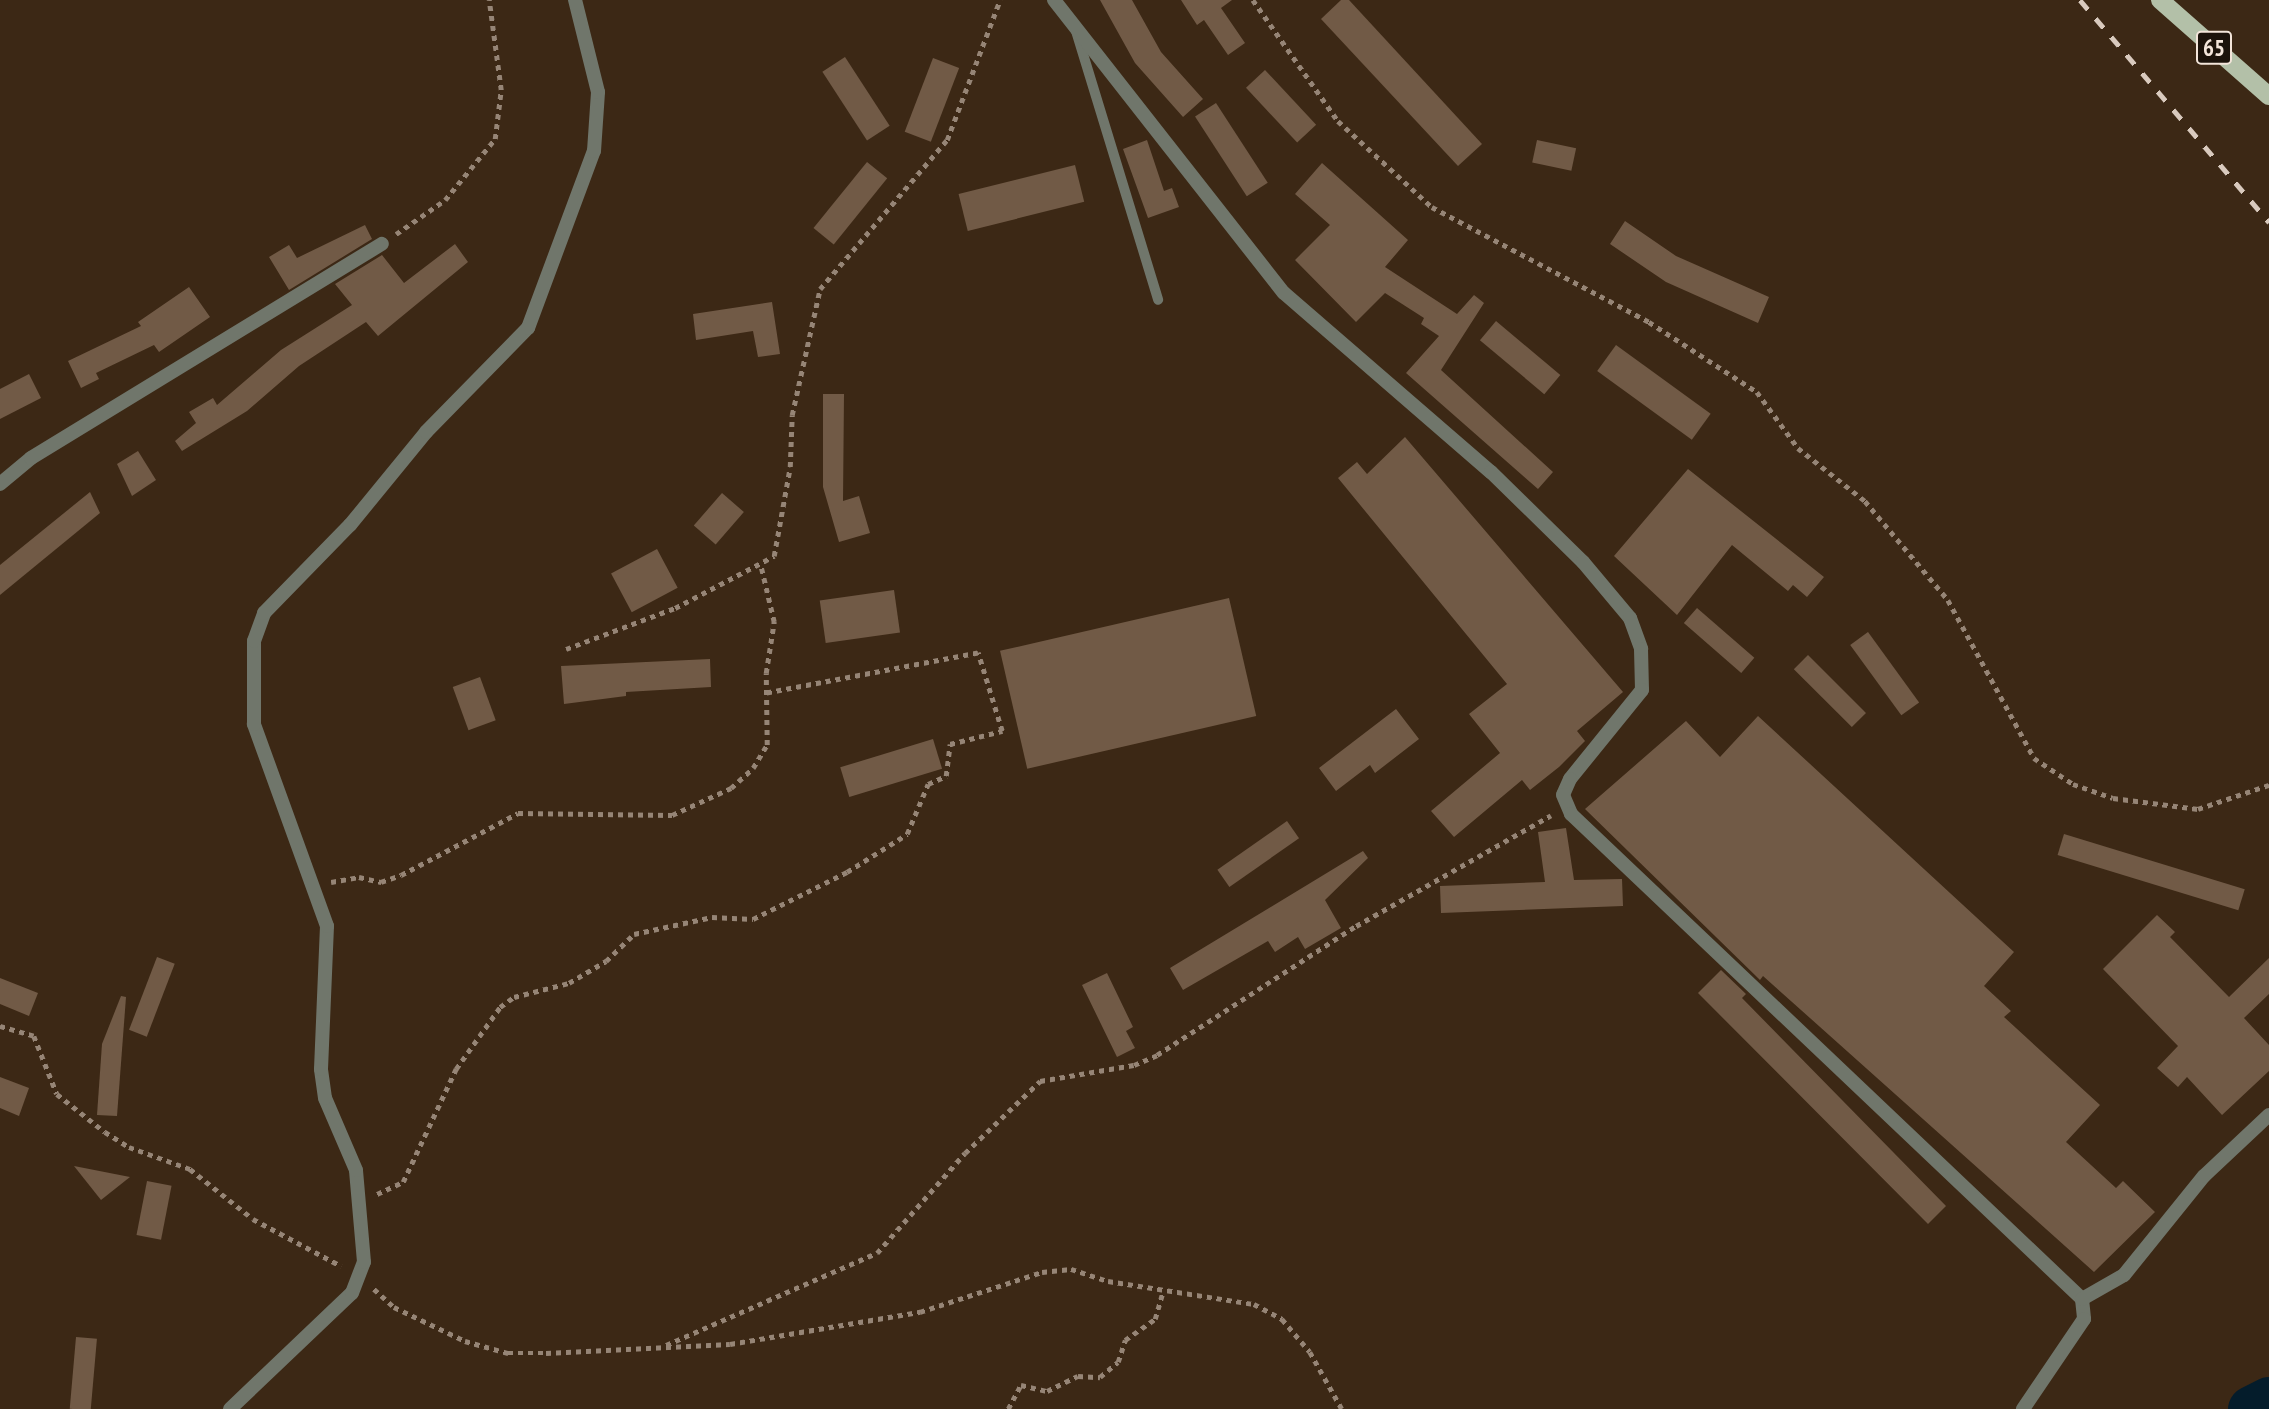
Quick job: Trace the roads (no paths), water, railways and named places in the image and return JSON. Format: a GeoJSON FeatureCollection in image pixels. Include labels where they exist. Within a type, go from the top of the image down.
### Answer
{"type":"FeatureCollection","features":[{"type":"Feature","properties":{"kind":"main road","name":"65"},"geometry":{"type":"LineString","coordinates":[[2160,0],[2269,96]]}},
{"type":"Feature","properties":{"kind":"street"},"geometry":{"type":"LineString","coordinates":[[230,1409],[352,1293],[364,1262],[362,1201],[355,1170],[325,1098],[322,995],[327,926],[317,888],[254,724],[251,679],[259,621],[350,525],[419,440],[528,328],[594,151],[598,92],[575,0]]}},
{"type":"Feature","properties":{"kind":"street"},"geometry":{"type":"LineString","coordinates":[[1054,0],[1284,293],[1491,472],[1583,562],[1630,618],[1641,649],[1642,690],[1570,779],[1563,795],[1567,806],[1687,928],[2082,1298],[2084,1319],[2023,1409]]}},
{"type":"Feature","properties":{"kind":"street"},"geometry":{"type":"LineString","coordinates":[[0,484],[31,458],[382,244]]}},
{"type":"Feature","properties":{"kind":"street"},"geometry":{"type":"LineString","coordinates":[[2082,1298],[2124,1275],[2204,1176],[2269,1115]]}},
{"type":"Feature","properties":{"kind":"lane"},"geometry":{"type":"LineString","coordinates":[[1075,28],[1158,300]]}},
{"type":"Feature","properties":{"kind":"waterway"},"geometry":{"type":"LineString","coordinates":[[2251,1409],[2269,1400]]}},
{"type":"Feature","properties":{"kind":"railway"},"geometry":{"type":"LineString","coordinates":[[2080,0],[2269,222]]}}]}
